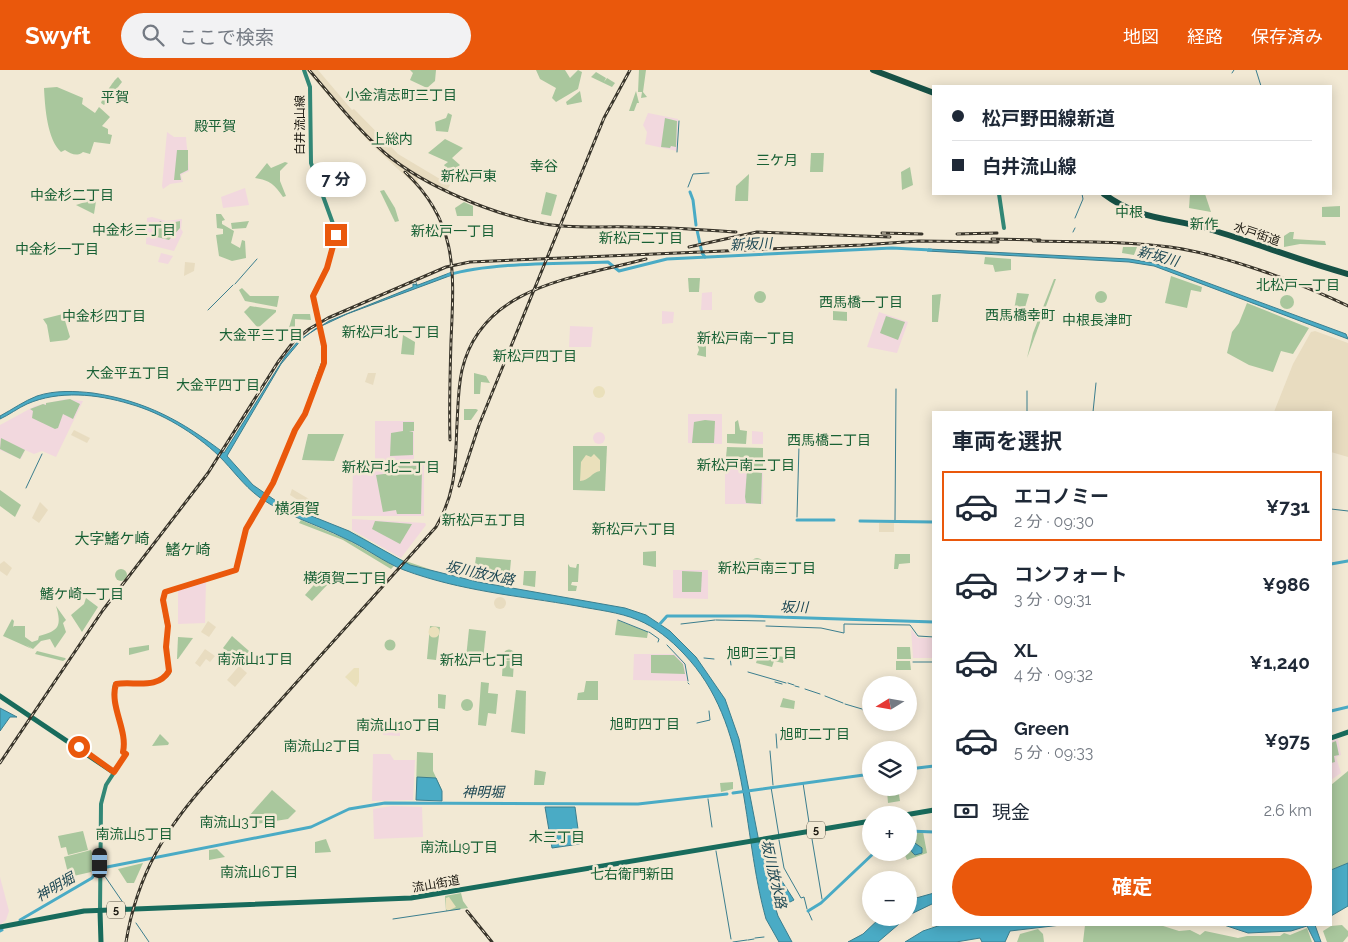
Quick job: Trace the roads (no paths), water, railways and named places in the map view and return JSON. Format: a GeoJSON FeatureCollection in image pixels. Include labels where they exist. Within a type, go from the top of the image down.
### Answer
{"type":"FeatureCollection","features":[{"type":"Feature","properties":{"kind":"highway"},"geometry":{"type":"LineString","coordinates":[[873,70],[932,92]]}},
{"type":"Feature","properties":{"kind":"highway","name":"水戸街道"},"geometry":{"type":"LineString","coordinates":[[1106,195],[1142,215],[1208,229],[1348,274]]}},
{"type":"Feature","properties":{"kind":"main road","name":"白井流山線"},"geometry":{"type":"LineString","coordinates":[[100,911],[100,808],[104,790],[126,754],[123,752],[124,742],[117,712],[116,684],[154,683],[164,679],[169,671],[166,647],[168,626],[163,600],[165,592],[236,570],[246,529],[268,491],[295,430],[305,414],[324,363],[324,346],[313,296],[327,268],[336,232],[311,163],[310,83],[304,70]]}},
{"type":"Feature","properties":{"kind":"main road"},"geometry":{"type":"LineString","coordinates":[[999,195],[1004,228]]}},
{"type":"Feature","properties":{"kind":"main road"},"geometry":{"type":"LineString","coordinates":[[0,698],[114,772]]}},
{"type":"Feature","properties":{"kind":"main road"},"geometry":{"type":"LineString","coordinates":[[1332,738],[1348,732]]}},
{"type":"Feature","properties":{"kind":"main road"},"geometry":{"type":"LineString","coordinates":[[917,813],[932,810]]}},
{"type":"Feature","properties":{"kind":"main road","name":"流山街道"},"geometry":{"type":"LineString","coordinates":[[0,927],[68,913],[407,898],[862,822]]}},
{"type":"Feature","properties":{"kind":"main road"},"geometry":{"type":"LineString","coordinates":[[100,911],[101,942]]}},
{"type":"Feature","properties":{"kind":"water"},"geometry":{"type":"Polygon","coordinates":[[[928,249],[1129,259],[1154,263],[1346,334],[1348,339],[1154,266],[1129,262],[927,251],[928,249]]]}},
{"type":"Feature","properties":{"kind":"water"},"geometry":{"type":"Polygon","coordinates":[[[452,272],[452,275],[347,314],[320,327],[329,321],[413,287],[413,284],[418,285],[452,272]]]}},
{"type":"Feature","properties":{"kind":"water","name":"坂川放水路"},"geometry":{"type":"Polygon","coordinates":[[[309,334],[302,339],[281,364],[227,456],[253,485],[279,503],[349,531],[410,565],[478,582],[625,608],[646,615],[670,631],[696,657],[725,699],[739,739],[760,847],[794,900],[782,906],[771,886],[769,887],[778,916],[792,942],[779,942],[766,919],[758,885],[741,779],[733,745],[722,712],[706,682],[684,654],[657,630],[631,617],[616,613],[468,588],[396,567],[352,542],[269,504],[248,488],[219,456],[199,439],[166,418],[130,404],[91,396],[65,395],[27,404],[0,419],[0,416],[44,394],[65,392],[93,393],[130,401],[163,414],[193,431],[224,453],[286,355],[299,340],[309,334]]]}},
{"type":"Feature","properties":{"kind":"water"},"geometry":{"type":"Polygon","coordinates":[[[0,708],[17,717],[10,717],[0,731],[0,708]]]}},
{"type":"Feature","properties":{"kind":"water"},"geometry":{"type":"Polygon","coordinates":[[[417,777],[436,778],[442,791],[442,801],[416,800],[417,777]]]}},
{"type":"Feature","properties":{"kind":"water"},"geometry":{"type":"Polygon","coordinates":[[[545,807],[575,807],[580,844],[552,848],[545,807]]]}},
{"type":"Feature","properties":{"kind":"water"},"geometry":{"type":"Polygon","coordinates":[[[917,845],[922,848],[922,853],[917,854],[917,845]]]}},
{"type":"Feature","properties":{"kind":"water"},"geometry":{"type":"Polygon","coordinates":[[[1348,863],[1348,906],[1332,915],[1332,870],[1348,863]]]}},
{"type":"Feature","properties":{"kind":"water"},"geometry":{"type":"Polygon","coordinates":[[[932,894],[932,904],[917,911],[917,898],[932,894]]]}},
{"type":"Feature","properties":{"kind":"water"},"geometry":{"type":"Polygon","coordinates":[[[872,926],[897,926],[878,942],[848,942],[863,934],[872,926]]]}},
{"type":"Feature","properties":{"kind":"water"},"geometry":{"type":"Polygon","coordinates":[[[938,926],[1052,926],[1010,931],[1005,942],[982,942],[980,938],[956,942],[905,942],[923,931],[938,926]]]}},
{"type":"Feature","properties":{"kind":"water"},"geometry":{"type":"Polygon","coordinates":[[[1227,926],[1307,926],[1291,931],[1248,933],[1227,926]]]}},
{"type":"Feature","properties":{"kind":"water"},"geometry":{"type":"Polygon","coordinates":[[[1307,926],[1315,926],[1321,942],[1315,942],[1307,926]]]}},
{"type":"Feature","properties":{"kind":"waterway"},"geometry":{"type":"LineString","coordinates":[[1256,70],[1261,85]]}},
{"type":"Feature","properties":{"kind":"waterway"},"geometry":{"type":"LineString","coordinates":[[677,152],[679,121]]}},
{"type":"Feature","properties":{"kind":"waterway"},"geometry":{"type":"LineString","coordinates":[[688,187],[693,174],[709,173]]}},
{"type":"Feature","properties":{"kind":"waterway"},"geometry":{"type":"LineString","coordinates":[[690,192],[693,200],[696,225]]}},
{"type":"Feature","properties":{"kind":"waterway"},"geometry":{"type":"LineString","coordinates":[[1075,218],[1083,199],[1082,195]]}},
{"type":"Feature","properties":{"kind":"waterway"},"geometry":{"type":"LineString","coordinates":[[1073,232],[1075,228]]}},
{"type":"Feature","properties":{"kind":"waterway"},"geometry":{"type":"LineString","coordinates":[[697,230],[702,253],[705,257]]}},
{"type":"Feature","properties":{"kind":"waterway","name":"新坂川"},"geometry":{"type":"LineString","coordinates":[[448,275],[485,268],[527,264],[608,262],[619,271],[667,259],[892,248],[931,250]]}},
{"type":"Feature","properties":{"kind":"waterway"},"geometry":{"type":"LineString","coordinates":[[235,284],[257,259]]}},
{"type":"Feature","properties":{"kind":"waterway","name":"新坂川"},"geometry":{"type":"LineString","coordinates":[[415,279],[417,286]]}},
{"type":"Feature","properties":{"kind":"waterway"},"geometry":{"type":"LineString","coordinates":[[208,310],[233,285]]}},
{"type":"Feature","properties":{"kind":"waterway"},"geometry":{"type":"LineString","coordinates":[[1093,411],[1096,383]]}},
{"type":"Feature","properties":{"kind":"waterway"},"geometry":{"type":"LineString","coordinates":[[895,521],[896,389]]}},
{"type":"Feature","properties":{"kind":"waterway"},"geometry":{"type":"LineString","coordinates":[[1027,391],[1027,411]]}},
{"type":"Feature","properties":{"kind":"waterway"},"geometry":{"type":"LineString","coordinates":[[797,517],[799,446]]}},
{"type":"Feature","properties":{"kind":"waterway"},"geometry":{"type":"LineString","coordinates":[[26,488],[42,454]]}},
{"type":"Feature","properties":{"kind":"waterway"},"geometry":{"type":"LineString","coordinates":[[1332,509],[1348,511]]}},
{"type":"Feature","properties":{"kind":"waterway"},"geometry":{"type":"LineString","coordinates":[[797,520],[834,520]]}},
{"type":"Feature","properties":{"kind":"waterway"},"geometry":{"type":"LineString","coordinates":[[860,521],[932,522]]}},
{"type":"Feature","properties":{"kind":"waterway","name":"坂川"},"geometry":{"type":"LineString","coordinates":[[1332,564],[1348,561]]}},
{"type":"Feature","properties":{"kind":"waterway","name":"坂川"},"geometry":{"type":"LineString","coordinates":[[658,626],[667,616],[748,616],[932,622]]}},
{"type":"Feature","properties":{"kind":"waterway"},"geometry":{"type":"LineString","coordinates":[[618,620],[648,632]]}},
{"type":"Feature","properties":{"kind":"waterway"},"geometry":{"type":"LineString","coordinates":[[681,624],[715,620]]}},
{"type":"Feature","properties":{"kind":"waterway","name":"坂川"},"geometry":{"type":"LineString","coordinates":[[716,620],[765,621]]}},
{"type":"Feature","properties":{"kind":"waterway"},"geometry":{"type":"LineString","coordinates":[[766,626],[821,628],[844,633],[844,624],[910,625],[918,636],[932,637]]}},
{"type":"Feature","properties":{"kind":"waterway"},"geometry":{"type":"LineString","coordinates":[[649,632],[659,639],[658,642]]}},
{"type":"Feature","properties":{"kind":"waterway"},"geometry":{"type":"LineString","coordinates":[[667,645],[685,664],[688,681]]}},
{"type":"Feature","properties":{"kind":"waterway"},"geometry":{"type":"LineString","coordinates":[[729,650],[731,665]]}},
{"type":"Feature","properties":{"kind":"waterway"},"geometry":{"type":"LineString","coordinates":[[704,658],[714,659]]}},
{"type":"Feature","properties":{"kind":"waterway"},"geometry":{"type":"LineString","coordinates":[[913,662],[932,662]]}},
{"type":"Feature","properties":{"kind":"waterway"},"geometry":{"type":"LineString","coordinates":[[748,672],[786,683]]}},
{"type":"Feature","properties":{"kind":"waterway"},"geometry":{"type":"LineString","coordinates":[[775,682],[782,684]]}},
{"type":"Feature","properties":{"kind":"waterway"},"geometry":{"type":"LineString","coordinates":[[788,683],[794,685]]}},
{"type":"Feature","properties":{"kind":"waterway"},"geometry":{"type":"LineString","coordinates":[[795,686],[799,687]]}},
{"type":"Feature","properties":{"kind":"waterway"},"geometry":{"type":"LineString","coordinates":[[805,689],[820,694]]}},
{"type":"Feature","properties":{"kind":"waterway"},"geometry":{"type":"LineString","coordinates":[[825,696],[843,703]]}},
{"type":"Feature","properties":{"kind":"waterway"},"geometry":{"type":"LineString","coordinates":[[845,704],[862,709]]}},
{"type":"Feature","properties":{"kind":"waterway"},"geometry":{"type":"LineString","coordinates":[[1332,711],[1348,707]]}},
{"type":"Feature","properties":{"kind":"waterway"},"geometry":{"type":"LineString","coordinates":[[697,723],[710,720],[709,711]]}},
{"type":"Feature","properties":{"kind":"waterway"},"geometry":{"type":"LineString","coordinates":[[776,734],[777,748]]}},
{"type":"Feature","properties":{"kind":"waterway"},"geometry":{"type":"LineString","coordinates":[[770,751],[773,785]]}},
{"type":"Feature","properties":{"kind":"waterway","name":"神明堀"},"geometry":{"type":"LineString","coordinates":[[917,768],[932,766]]}},
{"type":"Feature","properties":{"kind":"waterway","name":"神明堀"},"geometry":{"type":"LineString","coordinates":[[733,793],[862,775]]}},
{"type":"Feature","properties":{"kind":"waterway"},"geometry":{"type":"LineString","coordinates":[[803,783],[810,829]]}},
{"type":"Feature","properties":{"kind":"waterway","name":"坂川放水路"},"geometry":{"type":"LineString","coordinates":[[771,787],[779,836]]}},
{"type":"Feature","properties":{"kind":"waterway","name":"神明堀"},"geometry":{"type":"LineString","coordinates":[[102,868],[311,827],[349,809],[385,803],[638,804],[727,794]]}},
{"type":"Feature","properties":{"kind":"waterway"},"geometry":{"type":"LineString","coordinates":[[708,799],[712,827]]}},
{"type":"Feature","properties":{"kind":"waterway"},"geometry":{"type":"LineString","coordinates":[[917,831],[932,832]]}},
{"type":"Feature","properties":{"kind":"waterway"},"geometry":{"type":"LineString","coordinates":[[811,833],[822,899]]}},
{"type":"Feature","properties":{"kind":"waterway","name":"坂川放水路"},"geometry":{"type":"LineString","coordinates":[[779,840],[784,868],[801,898],[804,897],[807,909]]}},
{"type":"Feature","properties":{"kind":"waterway"},"geometry":{"type":"LineString","coordinates":[[716,851],[731,939]]}},
{"type":"Feature","properties":{"kind":"waterway"},"geometry":{"type":"LineString","coordinates":[[808,911],[821,903],[865,861]]}},
{"type":"Feature","properties":{"kind":"waterway","name":"神明堀"},"geometry":{"type":"LineString","coordinates":[[96,876],[97,870]]}},
{"type":"Feature","properties":{"kind":"waterway","name":"神明堀"},"geometry":{"type":"LineString","coordinates":[[20,920],[92,878],[97,870]]}},
{"type":"Feature","properties":{"kind":"waterway"},"geometry":{"type":"LineString","coordinates":[[104,875],[126,907]]}},
{"type":"Feature","properties":{"kind":"waterway"},"geometry":{"type":"LineString","coordinates":[[393,919],[460,909]]}},
{"type":"Feature","properties":{"kind":"waterway"},"geometry":{"type":"LineString","coordinates":[[808,911],[812,920]]}},
{"type":"Feature","properties":{"kind":"waterway"},"geometry":{"type":"LineString","coordinates":[[136,923],[149,942]]}},
{"type":"Feature","properties":{"kind":"waterway"},"geometry":{"type":"LineString","coordinates":[[755,938],[764,937]]}},
{"type":"Feature","properties":{"kind":"waterway"},"geometry":{"type":"LineString","coordinates":[[748,940],[754,939]]}},
{"type":"Feature","properties":{"kind":"waterway"},"geometry":{"type":"LineString","coordinates":[[733,942],[747,940]]}},
{"type":"Feature","properties":{"kind":"railway"},"geometry":{"type":"LineString","coordinates":[[309,70],[355,124],[386,154],[421,178],[483,207],[525,220],[556,226],[736,232]]}},
{"type":"Feature","properties":{"kind":"railway"},"geometry":{"type":"LineString","coordinates":[[459,486],[479,425],[604,118],[630,70]]}},
{"type":"Feature","properties":{"kind":"railway"},"geometry":{"type":"LineString","coordinates":[[405,172],[423,191],[435,210],[444,230],[449,250],[453,293],[450,440]]}},
{"type":"Feature","properties":{"kind":"railway"},"geometry":{"type":"LineString","coordinates":[[689,247],[757,232],[890,237]]}},
{"type":"Feature","properties":{"kind":"railway"},"geometry":{"type":"LineString","coordinates":[[882,233],[922,234]]}},
{"type":"Feature","properties":{"kind":"railway"},"geometry":{"type":"LineString","coordinates":[[957,234],[997,233]]}},
{"type":"Feature","properties":{"kind":"railway"},"geometry":{"type":"LineString","coordinates":[[992,239],[1040,240]]}},
{"type":"Feature","properties":{"kind":"railway"},"geometry":{"type":"LineString","coordinates":[[0,763],[103,610],[208,473],[278,362],[294,341],[309,329],[328,318],[446,267],[470,262],[919,241],[998,242]]}},
{"type":"Feature","properties":{"kind":"railway"},"geometry":{"type":"LineString","coordinates":[[1033,241],[1136,244],[1191,251],[1261,270],[1348,306]]}},
{"type":"Feature","properties":{"kind":"railway"},"geometry":{"type":"LineString","coordinates":[[207,782],[436,527],[448,501],[454,477],[458,397],[462,370],[473,342],[489,319],[510,303],[535,290],[590,272],[646,259]]}},
{"type":"Feature","properties":{"kind":"railway"},"geometry":{"type":"LineString","coordinates":[[126,942],[138,895],[156,853],[180,815],[211,778]]}},
{"type":"Feature","properties":{"kind":"railway"},"geometry":{"type":"LineString","coordinates":[[467,911],[492,942]]}},
{"type":"Feature","properties":{"kind":"district","name":"小金清志町三丁目"},"geometry":{"type":"Point","coordinates":[401,95]}},
{"type":"Feature","properties":{"kind":"district","name":"平賀"},"geometry":{"type":"Point","coordinates":[115,97]}},
{"type":"Feature","properties":{"kind":"district","name":"殿平賀"},"geometry":{"type":"Point","coordinates":[215,126]}},
{"type":"Feature","properties":{"kind":"district","name":"上総内"},"geometry":{"type":"Point","coordinates":[392,139]}},
{"type":"Feature","properties":{"kind":"district","name":"三ケ月"},"geometry":{"type":"Point","coordinates":[777,160]}},
{"type":"Feature","properties":{"kind":"district","name":"幸谷"},"geometry":{"type":"Point","coordinates":[544,166]}},
{"type":"Feature","properties":{"kind":"district","name":"新松戸東"},"geometry":{"type":"Point","coordinates":[469,176]}},
{"type":"Feature","properties":{"kind":"district","name":"中金杉二丁目"},"geometry":{"type":"Point","coordinates":[72,195]}},
{"type":"Feature","properties":{"kind":"district","name":"中根"},"geometry":{"type":"Point","coordinates":[1129,212]}},
{"type":"Feature","properties":{"kind":"district","name":"新作"},"geometry":{"type":"Point","coordinates":[1204,224]}},
{"type":"Feature","properties":{"kind":"district","name":"中金杉三丁目"},"geometry":{"type":"Point","coordinates":[134,230]}},
{"type":"Feature","properties":{"kind":"district","name":"新松戸一丁目"},"geometry":{"type":"Point","coordinates":[453,231]}},
{"type":"Feature","properties":{"kind":"district","name":"新松戸二丁目"},"geometry":{"type":"Point","coordinates":[641,238]}},
{"type":"Feature","properties":{"kind":"district","name":"中金杉一丁目"},"geometry":{"type":"Point","coordinates":[57,249]}},
{"type":"Feature","properties":{"kind":"district","name":"北松戸一丁目"},"geometry":{"type":"Point","coordinates":[1298,285]}},
{"type":"Feature","properties":{"kind":"district","name":"西馬橋一丁目"},"geometry":{"type":"Point","coordinates":[861,302]}},
{"type":"Feature","properties":{"kind":"district","name":"西馬橋幸町"},"geometry":{"type":"Point","coordinates":[1020,315]}},
{"type":"Feature","properties":{"kind":"district","name":"中金杉四丁目"},"geometry":{"type":"Point","coordinates":[104,316]}},
{"type":"Feature","properties":{"kind":"district","name":"中根長津町"},"geometry":{"type":"Point","coordinates":[1097,320]}},
{"type":"Feature","properties":{"kind":"district","name":"新松戸北一丁目"},"geometry":{"type":"Point","coordinates":[391,332]}},
{"type":"Feature","properties":{"kind":"district","name":"大金平三丁目"},"geometry":{"type":"Point","coordinates":[261,335]}},
{"type":"Feature","properties":{"kind":"district","name":"新松戸南一丁目"},"geometry":{"type":"Point","coordinates":[746,338]}},
{"type":"Feature","properties":{"kind":"district","name":"新松戸四丁目"},"geometry":{"type":"Point","coordinates":[535,356]}},
{"type":"Feature","properties":{"kind":"district","name":"大金平五丁目"},"geometry":{"type":"Point","coordinates":[128,373]}},
{"type":"Feature","properties":{"kind":"district","name":"大金平四丁目"},"geometry":{"type":"Point","coordinates":[218,385]}},
{"type":"Feature","properties":{"kind":"district","name":"西馬橋二丁目"},"geometry":{"type":"Point","coordinates":[829,440]}},
{"type":"Feature","properties":{"kind":"district","name":"新松戸南二丁目"},"geometry":{"type":"Point","coordinates":[746,465]}},
{"type":"Feature","properties":{"kind":"district","name":"新松戸北二丁目"},"geometry":{"type":"Point","coordinates":[391,467]}},
{"type":"Feature","properties":{"kind":"district","name":"横須賀"},"geometry":{"type":"Point","coordinates":[297,509]}},
{"type":"Feature","properties":{"kind":"district","name":"新松戸五丁目"},"geometry":{"type":"Point","coordinates":[484,520]}},
{"type":"Feature","properties":{"kind":"district","name":"新松戸六丁目"},"geometry":{"type":"Point","coordinates":[634,529]}},
{"type":"Feature","properties":{"kind":"district","name":"大字鰭ケ崎"},"geometry":{"type":"Point","coordinates":[112,539]}},
{"type":"Feature","properties":{"kind":"district","name":"鰭ケ崎"},"geometry":{"type":"Point","coordinates":[188,550]}},
{"type":"Feature","properties":{"kind":"district","name":"新松戸南三丁目"},"geometry":{"type":"Point","coordinates":[767,568]}},
{"type":"Feature","properties":{"kind":"district","name":"横須賀二丁目"},"geometry":{"type":"Point","coordinates":[345,578]}},
{"type":"Feature","properties":{"kind":"district","name":"鰭ケ崎一丁目"},"geometry":{"type":"Point","coordinates":[82,594]}},
{"type":"Feature","properties":{"kind":"district","name":"旭町三丁目"},"geometry":{"type":"Point","coordinates":[762,653]}},
{"type":"Feature","properties":{"kind":"district","name":"南流山1丁目"},"geometry":{"type":"Point","coordinates":[255,659]}},
{"type":"Feature","properties":{"kind":"district","name":"新松戸七丁目"},"geometry":{"type":"Point","coordinates":[482,660]}},
{"type":"Feature","properties":{"kind":"district","name":"旭町四丁目"},"geometry":{"type":"Point","coordinates":[645,724]}},
{"type":"Feature","properties":{"kind":"district","name":"南流山10丁目"},"geometry":{"type":"Point","coordinates":[398,725]}},
{"type":"Feature","properties":{"kind":"district","name":"旭町二丁目"},"geometry":{"type":"Point","coordinates":[815,734]}},
{"type":"Feature","properties":{"kind":"district","name":"南流山2丁目"},"geometry":{"type":"Point","coordinates":[322,746]}},
{"type":"Feature","properties":{"kind":"district","name":"南流山3丁目"},"geometry":{"type":"Point","coordinates":[238,822]}},
{"type":"Feature","properties":{"kind":"district","name":"南流山5丁目"},"geometry":{"type":"Point","coordinates":[134,834]}},
{"type":"Feature","properties":{"kind":"district","name":"木三丁目"},"geometry":{"type":"Point","coordinates":[557,837]}},
{"type":"Feature","properties":{"kind":"district","name":"南流山9丁目"},"geometry":{"type":"Point","coordinates":[459,847]}},
{"type":"Feature","properties":{"kind":"district","name":"南流山6丁目"},"geometry":{"type":"Point","coordinates":[259,872]}},
{"type":"Feature","properties":{"kind":"district","name":"七右衛門新田"},"geometry":{"type":"Point","coordinates":[632,874]}}]}
